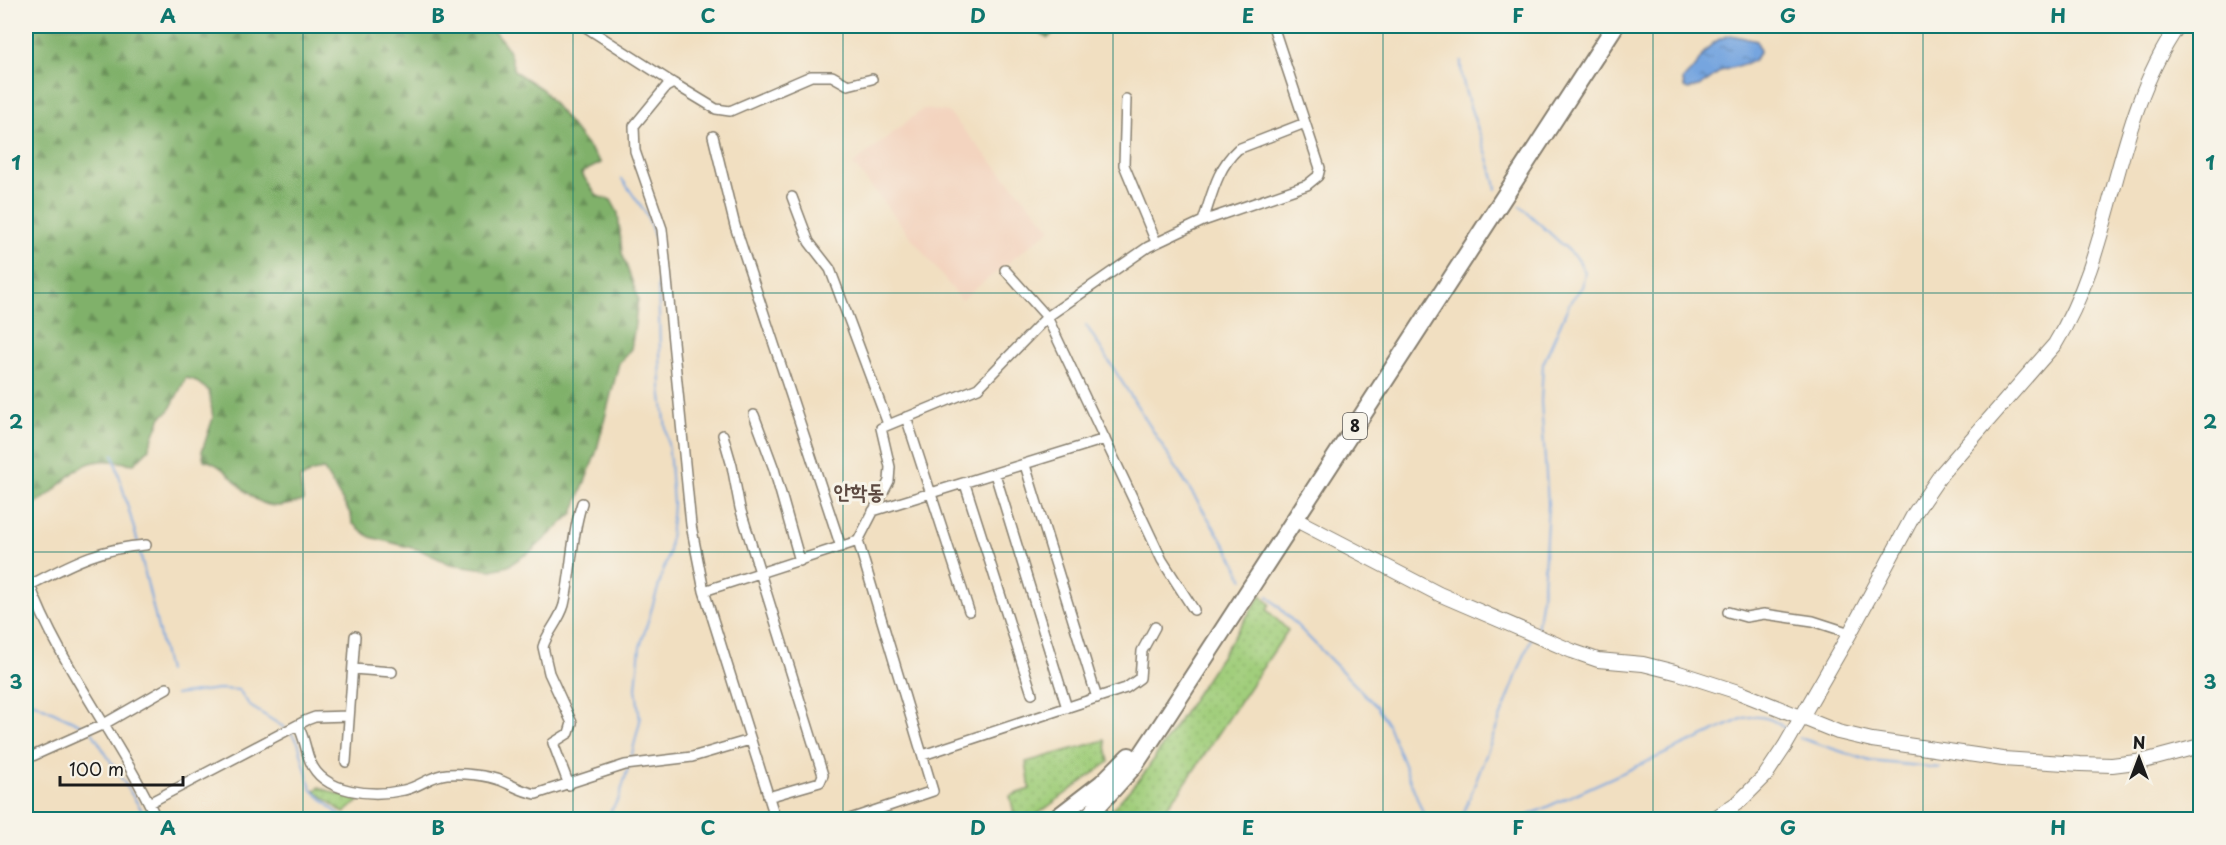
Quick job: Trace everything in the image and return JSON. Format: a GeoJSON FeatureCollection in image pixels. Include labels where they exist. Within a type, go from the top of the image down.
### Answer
{"type":"FeatureCollection","features":[{"type":"Feature","properties":{"kind":"highway","name":"8"},"geometry":{"type":"LineString","coordinates":[[1085,819],[1134,766],[1614,26]]}},
{"type":"Feature","properties":{"kind":"highway","name":"8"},"geometry":{"type":"LineString","coordinates":[[1098,819],[1113,805],[1170,728],[1624,26]]}},
{"type":"Feature","properties":{"kind":"highway"},"geometry":{"type":"LineString","coordinates":[[1054,819],[1102,783],[1162,724]]}},
{"type":"Feature","properties":{"kind":"street"},"geometry":{"type":"LineString","coordinates":[[584,26],[716,109],[730,111],[811,76],[832,76],[848,86],[872,79]]}},
{"type":"Feature","properties":{"kind":"street"},"geometry":{"type":"LineString","coordinates":[[847,819],[933,791],[858,541],[889,481],[890,467],[881,428],[978,388],[1047,317],[1156,242],[1203,221],[1307,185],[1318,176],[1320,168],[1273,26]]}},
{"type":"Feature","properties":{"kind":"street"},"geometry":{"type":"LineString","coordinates":[[1712,819],[1740,801],[1764,776],[1803,717],[1914,514],[1931,488],[2055,344],[2064,330],[2084,287],[2137,108],[2178,26]]}},
{"type":"Feature","properties":{"kind":"street"},"geometry":{"type":"LineString","coordinates":[[673,83],[643,113],[634,126],[632,136],[662,229],[691,525],[704,591],[776,819]]}},
{"type":"Feature","properties":{"kind":"street"},"geometry":{"type":"LineString","coordinates":[[1126,99],[1124,165],[1156,242]]}},
{"type":"Feature","properties":{"kind":"street"},"geometry":{"type":"LineString","coordinates":[[1203,221],[1219,173],[1230,156],[1238,149],[1305,123]]}},
{"type":"Feature","properties":{"kind":"street"},"geometry":{"type":"LineString","coordinates":[[713,136],[735,226],[841,547]]}},
{"type":"Feature","properties":{"kind":"street"},"geometry":{"type":"LineString","coordinates":[[792,196],[809,242],[830,269],[888,424]]}},
{"type":"Feature","properties":{"kind":"street"},"geometry":{"type":"LineString","coordinates":[[1005,270],[1047,317],[1162,560],[1194,610]]}},
{"type":"Feature","properties":{"kind":"street"},"geometry":{"type":"LineString","coordinates":[[754,415],[774,469],[800,561]]}},
{"type":"Feature","properties":{"kind":"street"},"geometry":{"type":"LineString","coordinates":[[906,417],[969,611]]}},
{"type":"Feature","properties":{"kind":"street"},"geometry":{"type":"LineString","coordinates":[[723,435],[740,508],[823,775],[820,782],[768,797]]}},
{"type":"Feature","properties":{"kind":"street"},"geometry":{"type":"LineString","coordinates":[[873,511],[1105,439]]}},
{"type":"Feature","properties":{"kind":"street"},"geometry":{"type":"LineString","coordinates":[[1025,465],[1096,698]]}},
{"type":"Feature","properties":{"kind":"street"},"geometry":{"type":"LineString","coordinates":[[995,474],[1067,708]]}},
{"type":"Feature","properties":{"kind":"street"},"geometry":{"type":"LineString","coordinates":[[965,484],[1032,694]]}},
{"type":"Feature","properties":{"kind":"street"},"geometry":{"type":"LineString","coordinates":[[570,785],[553,743],[569,733],[572,723],[549,673],[543,647],[563,609],[569,585],[576,521],[582,503]]}},
{"type":"Feature","properties":{"kind":"street"},"geometry":{"type":"LineString","coordinates":[[1302,524],[1439,594],[1572,651],[1598,660],[1643,664],[1679,674],[1741,693],[1838,732],[1872,740],[2003,759],[2112,765],[2144,761],[2200,746]]}},
{"type":"Feature","properties":{"kind":"street"},"geometry":{"type":"LineString","coordinates":[[704,591],[858,541]]}},
{"type":"Feature","properties":{"kind":"street"},"geometry":{"type":"LineString","coordinates":[[146,545],[115,547],[29,583],[70,666],[157,819]]}},
{"type":"Feature","properties":{"kind":"street"},"geometry":{"type":"LineString","coordinates":[[1728,612],[1746,617],[1764,614],[1812,621],[1850,633]]}},
{"type":"Feature","properties":{"kind":"street"},"geometry":{"type":"LineString","coordinates":[[923,754],[1126,688],[1140,678],[1142,651],[1155,627]]}},
{"type":"Feature","properties":{"kind":"street"},"geometry":{"type":"LineString","coordinates":[[346,762],[355,636]]}},
{"type":"Feature","properties":{"kind":"street"},"geometry":{"type":"LineString","coordinates":[[352,669],[392,672]]}},
{"type":"Feature","properties":{"kind":"street"},"geometry":{"type":"LineString","coordinates":[[26,759],[104,724],[166,688]]}},
{"type":"Feature","properties":{"kind":"street"},"geometry":{"type":"LineString","coordinates":[[149,802],[315,717],[349,716]]}},
{"type":"Feature","properties":{"kind":"street"},"geometry":{"type":"LineString","coordinates":[[298,726],[304,735],[310,761],[322,778],[337,787],[387,793],[406,790],[433,776],[447,774],[485,776],[523,792],[536,794],[628,765],[692,757],[750,740]]}},
{"type":"Feature","properties":{"kind":"shaded area"},"geometry":{"type":"Polygon","coordinates":[[[923,109],[948,112],[1051,229],[961,300],[853,164],[923,109]]]}},
{"type":"Feature","properties":{"kind":"green space"},"geometry":{"type":"Polygon","coordinates":[[[26,26],[489,26],[506,45],[514,71],[542,89],[601,163],[581,173],[597,196],[611,200],[618,213],[622,253],[638,298],[631,349],[619,363],[596,453],[573,513],[533,550],[508,566],[492,570],[450,564],[420,550],[370,537],[352,523],[351,515],[324,470],[312,472],[300,479],[303,501],[277,506],[263,503],[245,491],[223,469],[204,460],[202,451],[213,418],[209,391],[194,380],[186,378],[169,411],[161,417],[148,450],[134,464],[113,461],[90,463],[80,468],[46,497],[26,505],[26,26]]]}},
{"type":"Feature","properties":{"kind":"green space"},"geometry":{"type":"Polygon","coordinates":[[[1029,26],[1061,26],[1048,38],[1029,26]]]}},
{"type":"Feature","properties":{"kind":"green space"},"geometry":{"type":"Polygon","coordinates":[[[1261,595],[1270,604],[1267,610],[1288,630],[1180,791],[1157,819],[1104,819],[1146,771],[1261,595]]]}},
{"type":"Feature","properties":{"kind":"green space"},"geometry":{"type":"Polygon","coordinates":[[[1105,740],[1109,762],[1031,819],[994,819],[1014,813],[1010,796],[1030,789],[1026,762],[1105,740]]]}},
{"type":"Feature","properties":{"kind":"green space"},"geometry":{"type":"Polygon","coordinates":[[[319,787],[337,794],[365,796],[344,813],[315,791],[319,787]]]}},
{"type":"Feature","properties":{"kind":"water"},"geometry":{"type":"Polygon","coordinates":[[[1731,35],[1757,41],[1760,51],[1754,61],[1721,71],[1699,87],[1688,89],[1684,87],[1683,80],[1706,51],[1719,39],[1731,35]]]}},
{"type":"Feature","properties":{"kind":"waterway"},"geometry":{"type":"LineString","coordinates":[[1461,61],[1465,89],[1496,189]]}},
{"type":"Feature","properties":{"kind":"waterway"},"geometry":{"type":"LineString","coordinates":[[622,179],[647,215],[657,244],[661,388],[673,504],[669,552],[640,647],[636,688],[640,721],[630,762]]}},
{"type":"Feature","properties":{"kind":"waterway"},"geometry":{"type":"LineString","coordinates":[[1520,206],[1577,258],[1585,272],[1582,287],[1570,302],[1543,364],[1541,402],[1548,504],[1543,588],[1537,631]]}},
{"type":"Feature","properties":{"kind":"waterway"},"geometry":{"type":"LineString","coordinates":[[1086,325],[1232,556],[1243,579]]}},
{"type":"Feature","properties":{"kind":"waterway"},"geometry":{"type":"LineString","coordinates":[[113,454],[138,543]]}},
{"type":"Feature","properties":{"kind":"waterway"},"geometry":{"type":"LineString","coordinates":[[139,548],[168,671]]}},
{"type":"Feature","properties":{"kind":"waterway"},"geometry":{"type":"LineString","coordinates":[[1268,596],[1377,707],[1388,725],[1426,820]]}},
{"type":"Feature","properties":{"kind":"waterway"},"geometry":{"type":"LineString","coordinates":[[1461,820],[1531,638]]}},
{"type":"Feature","properties":{"kind":"waterway"},"geometry":{"type":"LineString","coordinates":[[175,695],[218,689],[239,690],[250,706],[285,728]]}},
{"type":"Feature","properties":{"kind":"waterway"},"geometry":{"type":"LineString","coordinates":[[26,699],[88,728]]}},
{"type":"Feature","properties":{"kind":"waterway"},"geometry":{"type":"LineString","coordinates":[[1518,820],[1744,718],[1768,719],[1788,731]]}},
{"type":"Feature","properties":{"kind":"waterway"},"geometry":{"type":"LineString","coordinates":[[92,732],[148,820]]}},
{"type":"Feature","properties":{"kind":"waterway"},"geometry":{"type":"LineString","coordinates":[[290,732],[298,742],[311,789],[345,820]]}},
{"type":"Feature","properties":{"kind":"waterway"},"geometry":{"type":"LineString","coordinates":[[1800,738],[1870,761],[1940,768]]}},
{"type":"Feature","properties":{"kind":"waterway"},"geometry":{"type":"LineString","coordinates":[[605,820],[619,798],[628,768]]}},
{"type":"Feature","properties":{"kind":"district","name":"안학동"},"geometry":{"type":"Point","coordinates":[859,492]}}]}
